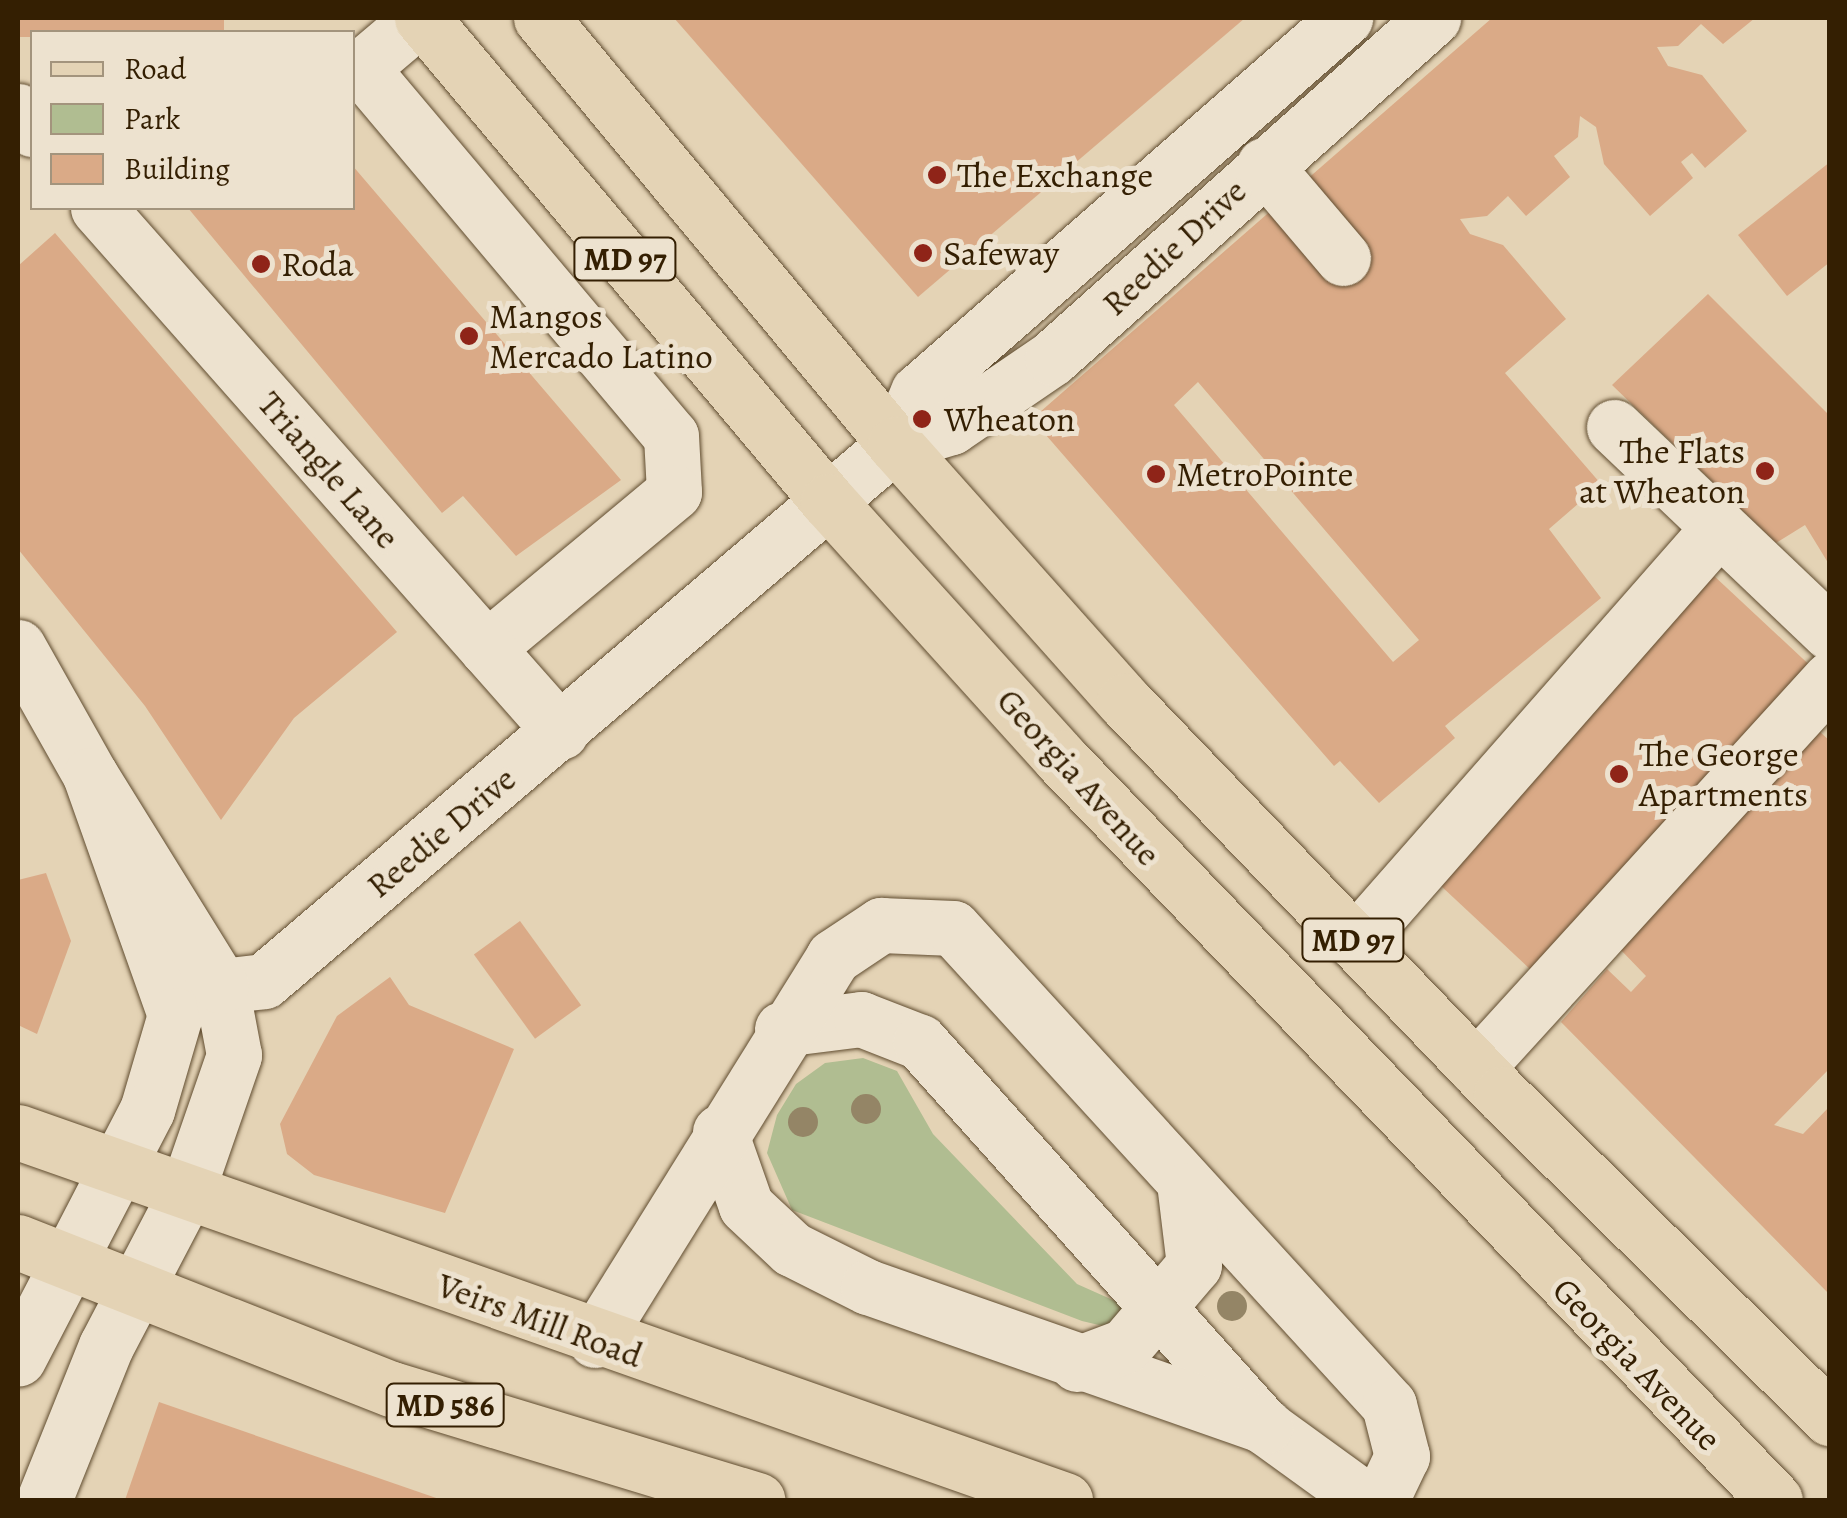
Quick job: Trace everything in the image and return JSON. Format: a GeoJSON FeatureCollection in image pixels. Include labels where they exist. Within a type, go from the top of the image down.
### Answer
{"type":"FeatureCollection","features":[{"type":"Feature","properties":{"kind":"main road","name":"Georgia Avenue"},"geometry":{"type":"LineString","coordinates":[[421,18],[828,501],[1268,983],[1699,1429],[1775,1500]]}},
{"type":"Feature","properties":{"kind":"main road","name":"MD 97"},"geometry":{"type":"LineString","coordinates":[[541,18],[895,444],[1355,942],[1476,1068],[1830,1418]]}},
{"type":"Feature","properties":{"kind":"main road","name":"Veirs Mill Road"},"geometry":{"type":"LineString","coordinates":[[18,1132],[595,1340],[1065,1500]]}},
{"type":"Feature","properties":{"kind":"main road","name":"MD 586"},"geometry":{"type":"LineString","coordinates":[[18,1242],[392,1389],[758,1500]]}},
{"type":"Feature","properties":{"kind":"main road"},"geometry":{"type":"LineString","coordinates":[[1699,1429],[1735,1500]]}},
{"type":"Feature","properties":{"kind":"street"},"geometry":{"type":"LineString","coordinates":[[421,18],[361,68],[671,436],[674,492],[486,648]]}},
{"type":"Feature","properties":{"kind":"street","name":"Reedie Drive"},"geometry":{"type":"LineString","coordinates":[[895,444],[918,392],[1345,18]]}},
{"type":"Feature","properties":{"kind":"street","name":"Reedie Drive"},"geometry":{"type":"LineString","coordinates":[[221,986],[264,981],[895,444],[951,427],[1052,358],[1264,164],[1433,18]]}},
{"type":"Feature","properties":{"kind":"street"},"geometry":{"type":"LineString","coordinates":[[1264,164],[1343,258]]}},
{"type":"Feature","properties":{"kind":"street","name":"Triangle Lane"},"geometry":{"type":"LineString","coordinates":[[100,210],[560,732]]}},
{"type":"Feature","properties":{"kind":"street"},"geometry":{"type":"LineString","coordinates":[[1614,427],[1716,531],[1830,633]]}},
{"type":"Feature","properties":{"kind":"street"},"geometry":{"type":"LineString","coordinates":[[1355,942],[1716,531]]}},
{"type":"Feature","properties":{"kind":"street"},"geometry":{"type":"LineString","coordinates":[[18,647],[90,775],[221,986],[234,1055],[187,1191],[44,1500]]}},
{"type":"Feature","properties":{"kind":"street"},"geometry":{"type":"LineString","coordinates":[[1476,1068],[1772,763],[1830,680]]}},
{"type":"Feature","properties":{"kind":"street"},"geometry":{"type":"LineString","coordinates":[[18,1359],[153,1095],[175,1015],[90,775]]}},
{"type":"Feature","properties":{"kind":"street"},"geometry":{"type":"LineString","coordinates":[[595,1340],[782,1029],[832,957],[881,926],[954,928],[1184,1191],[1389,1405],[1402,1456],[1381,1500]]}},
{"type":"Feature","properties":{"kind":"street"},"geometry":{"type":"LineString","coordinates":[[782,1029],[861,1020],[920,1042],[1164,1307],[1265,1426],[1366,1500]]}},
{"type":"Feature","properties":{"kind":"street"},"geometry":{"type":"LineString","coordinates":[[720,1132],[746,1206],[792,1249],[1077,1364],[1265,1426]]}},
{"type":"Feature","properties":{"kind":"street"},"geometry":{"type":"LineString","coordinates":[[1077,1364],[1125,1346],[1164,1307],[1194,1265],[1184,1191]]}},
{"type":"Feature","properties":{"kind":"green space"},"geometry":{"type":"Polygon","coordinates":[[[863,1058],[897,1071],[933,1134],[1077,1284],[1124,1305],[1124,1316],[1103,1326],[1082,1321],[792,1210],[767,1153],[777,1115],[796,1084],[825,1063],[863,1058]]]}},
{"type":"Feature","properties":{"kind":"building"},"geometry":{"type":"Polygon","coordinates":[[[19,18],[224,18],[224,30],[30,30],[30,37],[19,37],[19,18]]]}},
{"type":"Feature","properties":{"kind":"building","name":"The Exchange"},"geometry":{"type":"Polygon","coordinates":[[[674,18],[1245,18],[918,297],[674,18]]]}},
{"type":"Feature","properties":{"kind":"building"},"geometry":{"type":"Polygon","coordinates":[[[1492,18],[1755,18],[1723,44],[1701,24],[1678,46],[1657,47],[1668,66],[1702,75],[1747,131],[1705,168],[1692,153],[1681,162],[1693,178],[1650,216],[1604,164],[1596,127],[1580,116],[1578,137],[1554,156],[1570,177],[1526,216],[1508,196],[1487,216],[1460,219],[1470,234],[1503,245],[1566,319],[1505,373],[1601,484],[1549,529],[1601,598],[1445,726],[1455,738],[1379,803],[1340,761],[1334,766],[1032,419],[1492,18]],[[1198,382],[1174,405],[1393,662],[1419,640],[1198,382]]]}},
{"type":"Feature","properties":{"kind":"building"},"geometry":{"type":"Polygon","coordinates":[[[1830,162],[1830,262],[1787,296],[1738,235],[1830,162]]]}},
{"type":"Feature","properties":{"kind":"building"},"geometry":{"type":"Polygon","coordinates":[[[355,169],[621,480],[516,556],[463,496],[442,513],[190,210],[355,210],[355,169]]]}},
{"type":"Feature","properties":{"kind":"building"},"geometry":{"type":"Polygon","coordinates":[[[55,233],[397,632],[294,718],[221,820],[145,706],[18,549],[18,266],[55,233]]]}},
{"type":"Feature","properties":{"kind":"building","name":"The Flats at Wheaton"},"geometry":{"type":"Polygon","coordinates":[[[1708,294],[1830,416],[1830,566],[1805,525],[1776,543],[1612,385],[1708,294]]]}},
{"type":"Feature","properties":{"kind":"building","name":"The George Apartments"},"geometry":{"type":"Polygon","coordinates":[[[1712,574],[1815,670],[1533,972],[1430,876],[1712,574]]]}},
{"type":"Feature","properties":{"kind":"building"},"geometry":{"type":"Polygon","coordinates":[[[1820,732],[1830,741],[1830,1068],[1774,1125],[1803,1134],[1830,1106],[1830,1295],[1561,1022],[1607,969],[1631,992],[1646,976],[1619,948],[1820,732]]]}},
{"type":"Feature","properties":{"kind":"building"},"geometry":{"type":"Polygon","coordinates":[[[46,873],[71,941],[37,1034],[18,1025],[18,880],[46,873]]]}},
{"type":"Feature","properties":{"kind":"building"},"geometry":{"type":"Polygon","coordinates":[[[520,921],[581,1005],[535,1039],[474,955],[520,921]]]}},
{"type":"Feature","properties":{"kind":"building"},"geometry":{"type":"Polygon","coordinates":[[[390,977],[409,1005],[514,1049],[445,1213],[314,1175],[287,1154],[280,1124],[337,1016],[390,977]]]}},
{"type":"Feature","properties":{"kind":"building"},"geometry":{"type":"Polygon","coordinates":[[[159,1402],[442,1500],[125,1500],[159,1402]]]}},
{"type":"Feature","properties":{"kind":"place","name":"The Exchange"},"geometry":{"type":"Point","coordinates":[937,175]}},
{"type":"Feature","properties":{"kind":"place","name":"Safeway"},"geometry":{"type":"Point","coordinates":[923,253]}},
{"type":"Feature","properties":{"kind":"place","name":"Roda"},"geometry":{"type":"Point","coordinates":[261,264]}},
{"type":"Feature","properties":{"kind":"place","name":"Mangos Mercado Latino"},"geometry":{"type":"Point","coordinates":[469,336]}},
{"type":"Feature","properties":{"kind":"place","name":"Wheaton"},"geometry":{"type":"Point","coordinates":[922,419]}},
{"type":"Feature","properties":{"kind":"place","name":"The Flats at Wheaton"},"geometry":{"type":"Point","coordinates":[1765,471]}},
{"type":"Feature","properties":{"kind":"place","name":"MetroPointe"},"geometry":{"type":"Point","coordinates":[1156,474]}},
{"type":"Feature","properties":{"kind":"place","name":"The George Apartments"},"geometry":{"type":"Point","coordinates":[1619,774]}}]}
